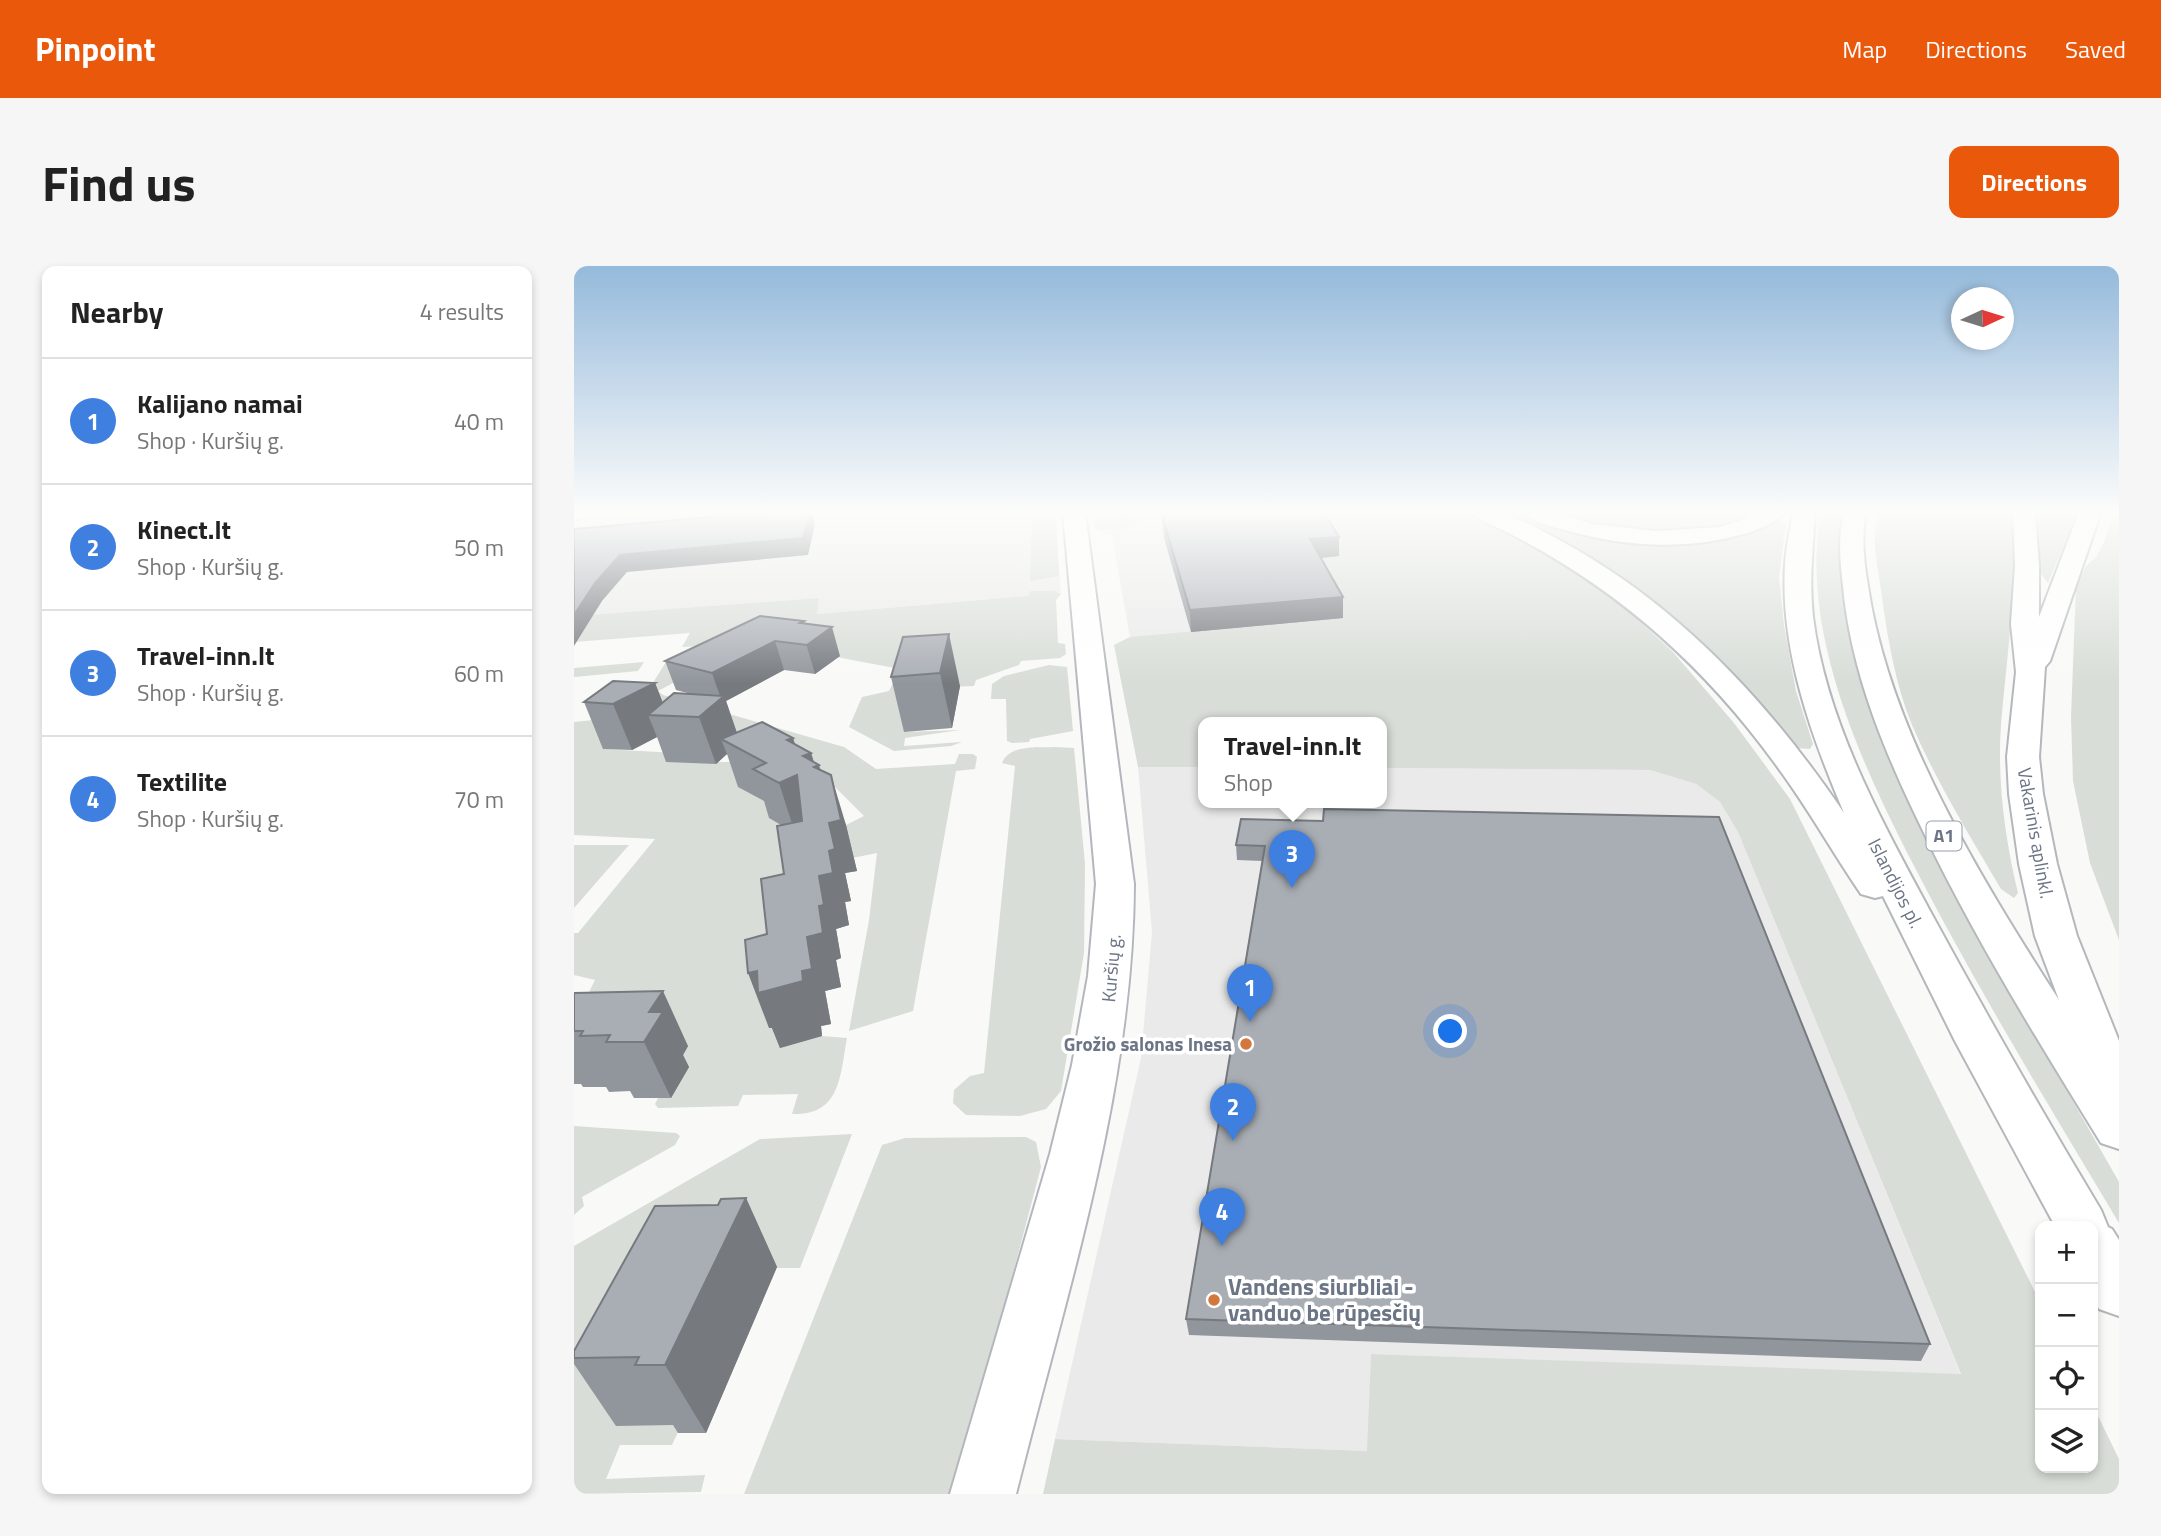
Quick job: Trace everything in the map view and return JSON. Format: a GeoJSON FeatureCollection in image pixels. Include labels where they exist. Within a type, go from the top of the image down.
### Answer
{"type":"FeatureCollection","features":[{"type":"Feature","properties":{"kind":"main road","name":"Kuršių g."},"geometry":{"type":"LineString","coordinates":[[983,1494],[1084,1126],[1109,1000],[1115,940],[1115,884],[1080,569]]}},
{"type":"Feature","properties":{"kind":"main road"},"geometry":{"type":"LineString","coordinates":[[1590,569],[1662,622],[1726,682],[1789,758],[1965,1018]]}},
{"type":"Feature","properties":{"kind":"main road","name":"Islandijos pl."},"geometry":{"type":"LineString","coordinates":[[1797,569],[1805,642],[1816,690],[1831,737],[1874,840],[1965,1018],[2079,1221]]}},
{"type":"Feature","properties":{"kind":"main road","name":"A1"},"geometry":{"type":"LineString","coordinates":[[1853,569],[1856,604],[1871,669],[1888,717],[1973,892],[2037,1004],[2119,1130]]}},
{"type":"Feature","properties":{"kind":"main road","name":"Vakarinis aplinkl."},"geometry":{"type":"LineString","coordinates":[[2027,569],[2025,624],[2032,672],[2023,757],[2025,794],[2038,864],[2056,936],[2119,1101]]}},
{"type":"Feature","properties":{"kind":"main road"},"geometry":{"type":"LineString","coordinates":[[2032,672],[2069,569]]}},
{"type":"Feature","properties":{"kind":"main road"},"geometry":{"type":"LineString","coordinates":[[2098,1254],[2119,1291]]}},
{"type":"Feature","properties":{"kind":"shaded area"},"geometry":{"type":"Polygon","coordinates":[[[574,569],[1059,569],[1061,594],[1054,591],[1030,591],[1028,596],[816,614],[819,598],[574,616],[574,569]]]}},
{"type":"Feature","properties":{"kind":"shaded area"},"geometry":{"type":"Polygon","coordinates":[[[1030,569],[1059,569],[1059,576],[1030,581],[1030,569]]]}},
{"type":"Feature","properties":{"kind":"shaded area"},"geometry":{"type":"Polygon","coordinates":[[[1118,569],[1318,569],[1343,618],[1114,645],[1130,637],[1118,569]]]}},
{"type":"Feature","properties":{"kind":"shaded area"},"geometry":{"type":"Polygon","coordinates":[[[1317,569],[1574,569],[1622,605],[1673,652],[1734,723],[1790,799],[2035,1292],[2035,1473],[2098,1473],[2098,1416],[2119,1459],[2119,1494],[1043,1494],[1055,1439],[1367,1451],[1371,1354],[1961,1374],[1738,832],[1720,802],[1696,784],[1650,770],[1387,768],[1387,717],[1198,717],[1198,767],[1138,767],[1114,645],[1130,637],[1343,618],[1317,569]]]}},
{"type":"Feature","properties":{"kind":"shaded area"},"geometry":{"type":"Polygon","coordinates":[[[1582,569],[1780,569],[1784,625],[1796,691],[1813,744],[1810,749],[1795,748],[1763,709],[1582,569]]]}},
{"type":"Feature","properties":{"kind":"shaded area"},"geometry":{"type":"Polygon","coordinates":[[[1816,569],[1842,569],[1855,651],[1986,949],[2119,1182],[2119,1223],[1968,967],[1898,834],[1851,728],[1833,674],[1821,619],[1816,569]]]}},
{"type":"Feature","properties":{"kind":"shaded area"},"geometry":{"type":"Polygon","coordinates":[[[1877,569],[2013,569],[2000,767],[2009,852],[2018,893],[2014,898],[2001,889],[1932,768],[1906,709],[1892,659],[1877,569]]]}},
{"type":"Feature","properties":{"kind":"shaded area"},"geometry":{"type":"Polygon","coordinates":[[[2040,569],[2054,569],[2048,583],[2040,569]]]}},
{"type":"Feature","properties":{"kind":"shaded area"},"geometry":{"type":"Polygon","coordinates":[[[2084,569],[2119,569],[2119,940],[2090,863],[2073,781],[2071,717],[2076,587],[2084,569]]]}},
{"type":"Feature","properties":{"kind":"shaded area"},"geometry":{"type":"Polygon","coordinates":[[[1030,591],[1054,591],[1061,594],[1056,600],[1058,643],[1065,644],[1066,654],[1060,658],[1021,661],[1019,665],[976,680],[974,686],[947,687],[905,732],[960,730],[905,738],[904,746],[962,742],[951,746],[894,751],[849,727],[862,697],[889,691],[900,669],[719,635],[701,646],[682,647],[690,633],[574,642],[574,616],[819,598],[817,614],[1028,596],[1030,591]]]}},
{"type":"Feature","properties":{"kind":"shaded area"},"geometry":{"type":"Polygon","coordinates":[[[644,662],[638,671],[574,677],[574,668],[644,662]]]}},
{"type":"Feature","properties":{"kind":"shaded area"},"geometry":{"type":"Polygon","coordinates":[[[666,662],[696,671],[658,691],[663,695],[844,747],[876,769],[955,764],[959,754],[973,754],[977,757],[975,769],[956,771],[913,1011],[849,1031],[869,920],[877,853],[818,865],[778,1026],[780,1048],[822,1036],[847,1038],[835,1091],[829,1101],[820,1108],[808,1113],[792,1114],[798,1094],[743,1095],[738,1106],[658,1108],[655,1104],[687,1046],[588,994],[595,980],[574,975],[574,933],[578,933],[655,839],[574,835],[574,722],[614,718],[604,749],[676,753],[668,762],[731,762],[737,734],[639,705],[666,662]],[[808,760],[739,787],[762,800],[768,798],[818,839],[864,816],[808,760]]]}},
{"type":"Feature","properties":{"kind":"shaded area"},"geometry":{"type":"Polygon","coordinates":[[[1049,665],[1067,667],[1073,731],[1030,739],[1029,742],[1007,741],[1006,699],[991,699],[992,684],[1004,676],[1049,665]]]}},
{"type":"Feature","properties":{"kind":"shaded area"},"geometry":{"type":"Polygon","coordinates":[[[1074,748],[1085,864],[1084,953],[1061,1091],[1046,1109],[1020,1116],[966,1115],[953,1103],[954,1090],[970,1076],[984,1073],[1015,766],[1002,763],[1017,750],[1074,748]]]}},
{"type":"Feature","properties":{"kind":"shaded area"},"geometry":{"type":"Polygon","coordinates":[[[1138,767],[1198,767],[1198,808],[1387,808],[1387,768],[1650,770],[1696,784],[1720,802],[1738,832],[1961,1375],[1371,1354],[1368,1451],[1055,1439],[1141,1058],[1152,932],[1138,767]]]}},
{"type":"Feature","properties":{"kind":"shaded area"},"geometry":{"type":"Polygon","coordinates":[[[574,845],[629,845],[574,908],[574,845]]]}},
{"type":"Feature","properties":{"kind":"shaded area"},"geometry":{"type":"Polygon","coordinates":[[[574,1126],[676,1133],[680,1136],[675,1145],[582,1197],[584,1206],[574,1215],[574,1126]]]}},
{"type":"Feature","properties":{"kind":"shaded area"},"geometry":{"type":"Polygon","coordinates":[[[852,1134],[800,1268],[754,1268],[672,1445],[620,1445],[606,1479],[705,1475],[701,1492],[574,1494],[574,1246],[760,1139],[852,1134]]]}},
{"type":"Feature","properties":{"kind":"shaded area"},"geometry":{"type":"Polygon","coordinates":[[[1026,1137],[1036,1142],[1041,1167],[981,1395],[949,1494],[744,1494],[882,1145],[905,1138],[1026,1137]]]}},
{"type":"Feature","properties":{"kind":"building"},"geometry":{"type":"Polygon","coordinates":[[[574,569],[607,569],[595,583],[574,615],[574,569]]]}},
{"type":"Feature","properties":{"kind":"building"},"geometry":{"type":"Polygon","coordinates":[[[1178,569],[1327,569],[1343,597],[1190,610],[1178,569]]]}},
{"type":"Feature","properties":{"kind":"building"},"geometry":{"type":"Polygon","coordinates":[[[760,616],[832,627],[807,645],[775,641],[712,673],[665,661],[760,616]]]}},
{"type":"Feature","properties":{"kind":"building"},"geometry":{"type":"Polygon","coordinates":[[[949,634],[940,673],[891,677],[903,637],[949,634]]]}},
{"type":"Feature","properties":{"kind":"building"},"geometry":{"type":"Polygon","coordinates":[[[613,681],[655,683],[613,704],[584,702],[613,681]]]}},
{"type":"Feature","properties":{"kind":"building"},"geometry":{"type":"Polygon","coordinates":[[[674,693],[724,696],[699,717],[648,715],[674,693]]]}},
{"type":"Feature","properties":{"kind":"building"},"geometry":{"type":"Polygon","coordinates":[[[762,722],[793,738],[787,740],[811,753],[803,756],[819,765],[814,767],[831,775],[841,820],[829,823],[835,849],[829,851],[833,873],[819,876],[824,905],[819,906],[823,933],[807,937],[812,969],[802,971],[803,981],[758,993],[757,971],[748,973],[745,940],[767,934],[761,879],[784,874],[777,826],[802,821],[797,775],[779,783],[753,769],[766,763],[721,739],[762,722]]]}},
{"type":"Feature","properties":{"kind":"building"},"geometry":{"type":"Polygon","coordinates":[[[1324,809],[1719,817],[1930,1344],[1186,1319],[1265,846],[1236,845],[1241,819],[1323,821],[1324,809]]]}},
{"type":"Feature","properties":{"kind":"building"},"geometry":{"type":"Polygon","coordinates":[[[663,991],[649,1012],[663,1012],[644,1042],[606,1042],[610,1035],[580,1036],[583,1031],[574,1031],[574,993],[663,991]]]}},
{"type":"Feature","properties":{"kind":"building"},"geometry":{"type":"Polygon","coordinates":[[[746,1198],[665,1365],[635,1365],[639,1357],[574,1358],[574,1351],[655,1206],[718,1205],[721,1199],[746,1198]]]}},
{"type":"Feature","properties":{"kind":"place","name":"Travel-inn.lt"},"geometry":{"type":"Point","coordinates":[1292,888]}},
{"type":"Feature","properties":{"kind":"place","name":"Kalijano namai"},"geometry":{"type":"Point","coordinates":[1250,1022]}},
{"type":"Feature","properties":{"kind":"place","name":"Grožio salonas Inesa"},"geometry":{"type":"Point","coordinates":[1246,1044]}},
{"type":"Feature","properties":{"kind":"place","name":"Kinect.lt"},"geometry":{"type":"Point","coordinates":[1233,1141]}},
{"type":"Feature","properties":{"kind":"place","name":"Textilite"},"geometry":{"type":"Point","coordinates":[1222,1246]}},
{"type":"Feature","properties":{"kind":"place","name":"Vandens siurbliai - vanduo be rūpesčių"},"geometry":{"type":"Point","coordinates":[1214,1300]}}]}
